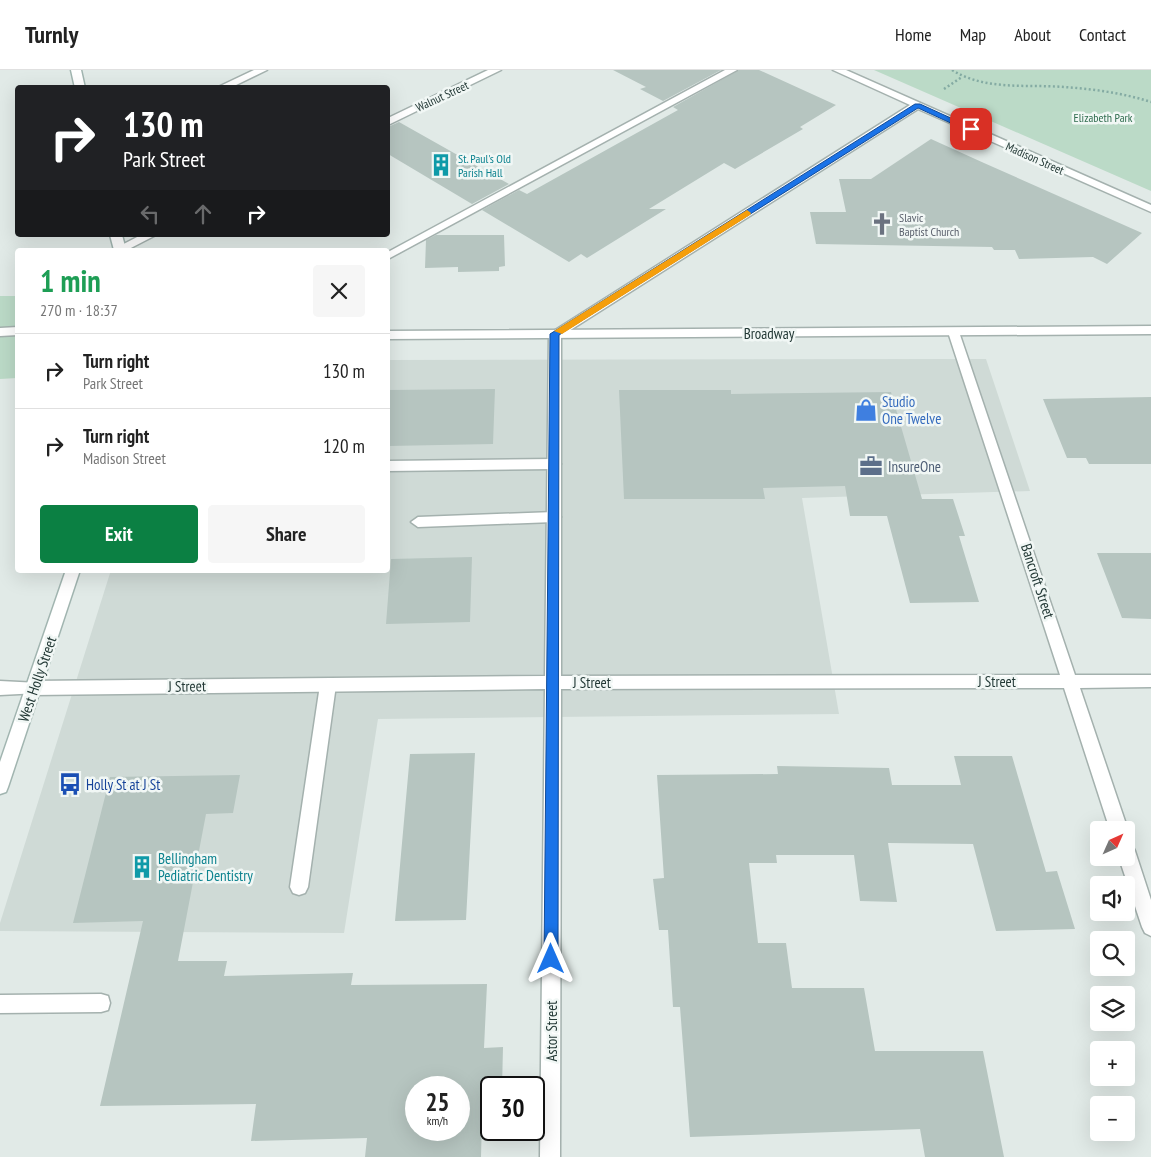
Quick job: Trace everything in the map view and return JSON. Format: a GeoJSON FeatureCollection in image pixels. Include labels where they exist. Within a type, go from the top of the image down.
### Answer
{"type":"FeatureCollection","features":[{"type":"Feature","properties":{"kind":"street"},"geometry":{"type":"LineString","coordinates":[[76,70],[79,85]]}},
{"type":"Feature","properties":{"kind":"street"},"geometry":{"type":"LineString","coordinates":[[228,85],[262,70]]}},
{"type":"Feature","properties":{"kind":"street","name":"Walnut Street"},"geometry":{"type":"LineString","coordinates":[[390,121],[496,70]]}},
{"type":"Feature","properties":{"kind":"street"},"geometry":{"type":"LineString","coordinates":[[390,255],[732,70]]}},
{"type":"Feature","properties":{"kind":"street","name":"Madison Street"},"geometry":{"type":"LineString","coordinates":[[838,70],[1151,209]]}},
{"type":"Feature","properties":{"kind":"street"},"geometry":{"type":"LineString","coordinates":[[554,334],[917,105]]}},
{"type":"Feature","properties":{"kind":"street"},"geometry":{"type":"LineString","coordinates":[[124,248],[146,237]]}},
{"type":"Feature","properties":{"kind":"street","name":"Broadway"},"geometry":{"type":"LineString","coordinates":[[390,335],[1151,330]]}},
{"type":"Feature","properties":{"kind":"street"},"geometry":{"type":"LineString","coordinates":[[0,332],[15,332]]}},
{"type":"Feature","properties":{"kind":"street","name":"Bancroft Street"},"geometry":{"type":"LineString","coordinates":[[954,332],[1116,821]]}},
{"type":"Feature","properties":{"kind":"street","name":"Astor Street"},"geometry":{"type":"LineString","coordinates":[[550,1157],[554,334]]}},
{"type":"Feature","properties":{"kind":"street"},"geometry":{"type":"LineString","coordinates":[[390,466],[554,464]]}},
{"type":"Feature","properties":{"kind":"street"},"geometry":{"type":"LineString","coordinates":[[418,522],[554,517]]}},
{"type":"Feature","properties":{"kind":"street","name":"West Holly Street"},"geometry":{"type":"LineString","coordinates":[[0,787],[72,573]]}},
{"type":"Feature","properties":{"kind":"street","name":"J Street"},"geometry":{"type":"LineString","coordinates":[[0,688],[552,682],[1151,681]]}},
{"type":"Feature","properties":{"kind":"street"},"geometry":{"type":"LineString","coordinates":[[300,887],[328,685]]}},
{"type":"Feature","properties":{"kind":"street"},"geometry":{"type":"LineString","coordinates":[[1131,866],[1151,927]]}},
{"type":"Feature","properties":{"kind":"street"},"geometry":{"type":"LineString","coordinates":[[0,1004],[100,1003]]}},
{"type":"Feature","properties":{"kind":"path"},"geometry":{"type":"LineString","coordinates":[[952,70],[962,77],[995,84],[1065,88],[1151,102]]}},
{"type":"Feature","properties":{"kind":"path"},"geometry":{"type":"LineString","coordinates":[[1146,100],[1151,96]]}},
{"type":"Feature","properties":{"kind":"shaded area"},"geometry":{"type":"Polygon","coordinates":[[[986,359],[1030,491],[802,498],[839,714],[378,719],[344,933],[0,931],[0,923],[110,573],[390,573],[390,360],[986,359]]]}},
{"type":"Feature","properties":{"kind":"green space","name":"Elizabeth Park"},"geometry":{"type":"Polygon","coordinates":[[[874,70],[1151,70],[1151,191],[874,70]]]}},
{"type":"Feature","properties":{"kind":"green space"},"geometry":{"type":"Polygon","coordinates":[[[0,296],[15,296],[15,378],[0,379],[0,296]]]}},
{"type":"Feature","properties":{"kind":"building"},"geometry":{"type":"Polygon","coordinates":[[[613,70],[721,70],[663,101],[640,89],[646,87],[613,70]]]}},
{"type":"Feature","properties":{"kind":"building"},"geometry":{"type":"Polygon","coordinates":[[[739,70],[759,70],[836,105],[800,127],[803,129],[735,169],[724,163],[649,209],[666,209],[587,258],[581,254],[569,262],[482,210],[519,190],[527,194],[678,110],[673,107],[739,70]]]}},
{"type":"Feature","properties":{"kind":"building","name":"St. Paul's Old Parish Hall"},"geometry":{"type":"Polygon","coordinates":[[[399,122],[509,184],[472,204],[390,155],[390,126],[399,122]]]}},
{"type":"Feature","properties":{"kind":"building"},"geometry":{"type":"Polygon","coordinates":[[[931,139],[1142,233],[1107,264],[1093,257],[1019,259],[1015,250],[994,250],[992,247],[816,244],[810,212],[846,212],[839,179],[871,179],[931,139]]]}},
{"type":"Feature","properties":{"kind":"building"},"geometry":{"type":"Polygon","coordinates":[[[436,235],[504,235],[505,266],[499,267],[499,271],[458,272],[458,267],[425,268],[426,240],[436,235]]]}},
{"type":"Feature","properties":{"kind":"building"},"geometry":{"type":"Polygon","coordinates":[[[495,389],[493,444],[390,446],[390,390],[495,389]]]}},
{"type":"Feature","properties":{"kind":"building"},"geometry":{"type":"Polygon","coordinates":[[[619,390],[731,390],[731,394],[891,392],[922,499],[953,499],[965,536],[959,536],[979,602],[910,603],[887,516],[850,516],[845,486],[763,488],[765,499],[624,499],[619,390]]]}},
{"type":"Feature","properties":{"kind":"building"},"geometry":{"type":"Polygon","coordinates":[[[1151,397],[1151,464],[1089,464],[1086,458],[1067,458],[1043,399],[1151,397]]]}},
{"type":"Feature","properties":{"kind":"building"},"geometry":{"type":"Polygon","coordinates":[[[1097,553],[1151,553],[1151,619],[1122,618],[1097,553]]]}},
{"type":"Feature","properties":{"kind":"building"},"geometry":{"type":"Polygon","coordinates":[[[472,557],[470,622],[386,624],[391,559],[472,557]]]}},
{"type":"Feature","properties":{"kind":"building"},"geometry":{"type":"Polygon","coordinates":[[[475,753],[466,920],[395,921],[410,754],[475,753]]]}},
{"type":"Feature","properties":{"kind":"building"},"geometry":{"type":"Polygon","coordinates":[[[954,756],[1012,756],[1046,872],[1057,871],[1075,929],[996,931],[973,844],[888,843],[897,902],[860,901],[854,855],[776,855],[777,863],[749,863],[758,943],[786,943],[792,988],[864,988],[875,1051],[983,1051],[1004,1157],[925,1157],[920,1129],[690,1137],[680,1007],[673,1007],[668,930],[659,930],[653,879],[664,878],[657,775],[778,774],[777,766],[889,768],[892,785],[961,785],[954,756]]]}},
{"type":"Feature","properties":{"kind":"building"},"geometry":{"type":"Polygon","coordinates":[[[240,775],[233,813],[206,814],[178,961],[227,961],[224,976],[353,973],[351,985],[487,984],[484,1048],[503,1047],[502,1076],[480,1076],[481,1157],[365,1157],[367,1138],[251,1141],[256,1104],[100,1106],[143,921],[73,923],[110,777],[240,775]]]}},
{"type":"Feature","properties":{"kind":"slow traffic"},"geometry":{"type":"LineString","coordinates":[[559,331],[747,213]]}},
{"type":"Feature","properties":{"kind":"place","name":"St. Paul's Old Parish Hall"},"geometry":{"type":"Point","coordinates":[441,165]}},
{"type":"Feature","properties":{"kind":"place","name":"Slavic Baptist Church"},"geometry":{"type":"Point","coordinates":[882,224]}},
{"type":"Feature","properties":{"kind":"place","name":"Studio One Twelve"},"geometry":{"type":"Point","coordinates":[866,410]}},
{"type":"Feature","properties":{"kind":"place","name":"InsureOne"},"geometry":{"type":"Point","coordinates":[871,466]}},
{"type":"Feature","properties":{"kind":"place","name":"Holly St at J St"},"geometry":{"type":"Point","coordinates":[70,784]}},
{"type":"Feature","properties":{"kind":"place","name":"Bellingham Pediatric Dentistry"},"geometry":{"type":"Point","coordinates":[142,867]}},
{"type":"Feature","properties":{"kind":"route"},"geometry":{"type":"LineString","coordinates":[[551,959],[554,334],[917,105],[971,129]]}}]}
